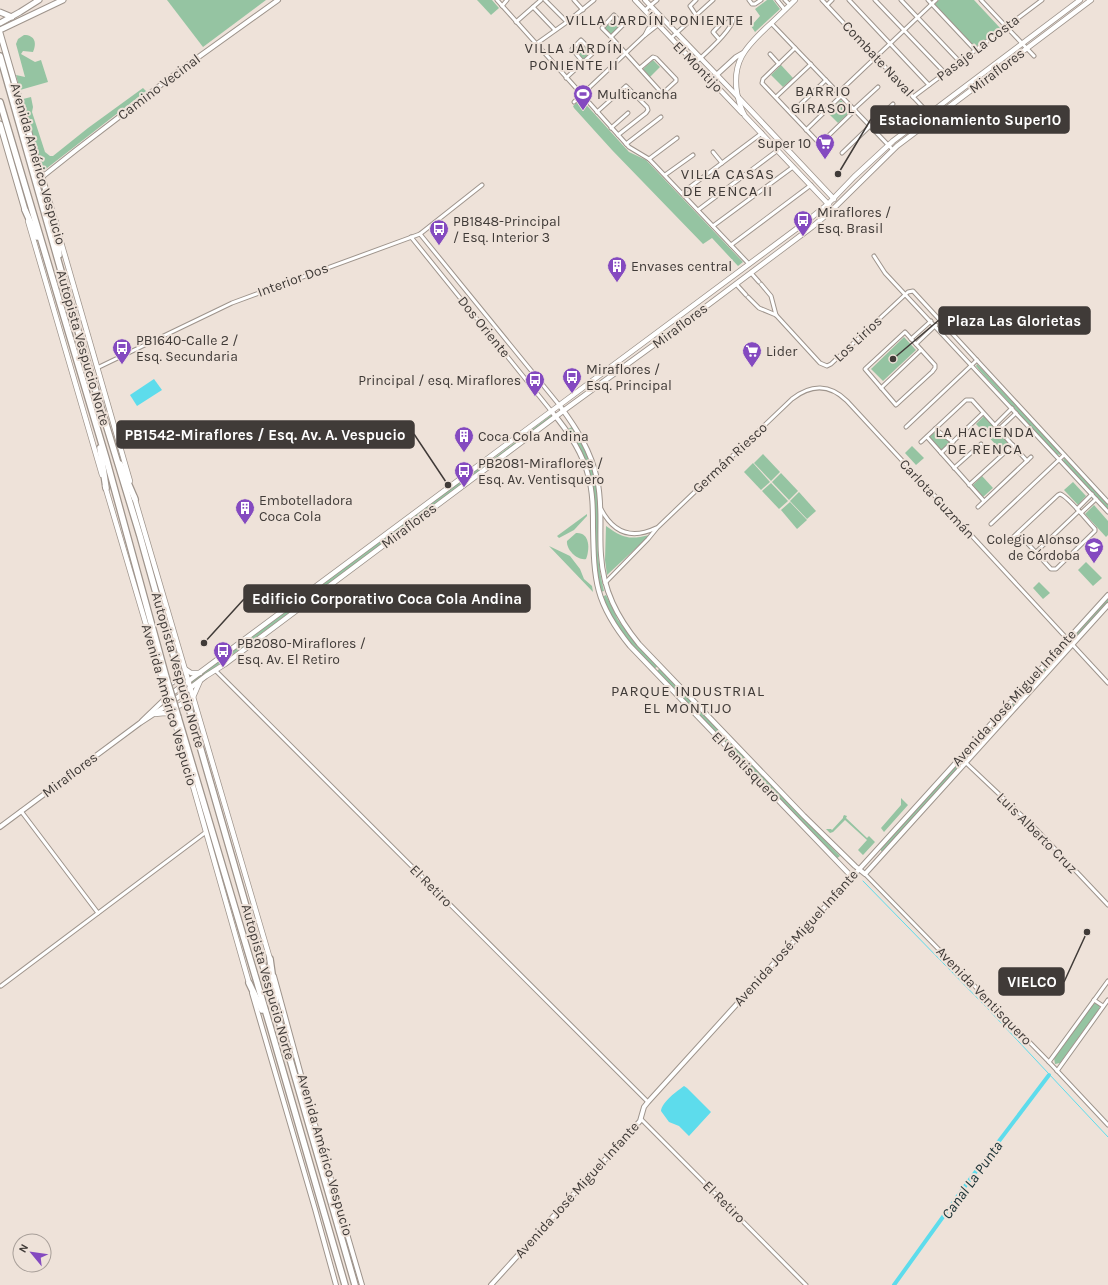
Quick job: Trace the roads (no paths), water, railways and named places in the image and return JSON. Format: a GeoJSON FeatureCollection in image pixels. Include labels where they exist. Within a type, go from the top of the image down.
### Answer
{"type":"FeatureCollection","features":[{"type":"Feature","properties":{"kind":"highway","name":"Autopista Vespucio Norte"},"geometry":{"type":"LineString","coordinates":[[0,56],[107,432],[136,523],[234,860],[279,1024],[355,1285]]}},
{"type":"Feature","properties":{"kind":"highway","name":"Autopista Vespucio Norte"},"geometry":{"type":"LineString","coordinates":[[0,102],[99,436],[166,677],[175,716],[270,1026],[344,1285]]}},
{"type":"Feature","properties":{"kind":"highway"},"geometry":{"type":"LineString","coordinates":[[25,210],[46,255]]}},
{"type":"Feature","properties":{"kind":"highway"},"geometry":{"type":"LineString","coordinates":[[55,222],[62,275]]}},
{"type":"Feature","properties":{"kind":"highway"},"geometry":{"type":"LineString","coordinates":[[107,432],[135,499]]}},
{"type":"Feature","properties":{"kind":"highway"},"geometry":{"type":"LineString","coordinates":[[99,436],[106,488]]}},
{"type":"Feature","properties":{"kind":"highway"},"geometry":{"type":"LineString","coordinates":[[270,959],[279,1024]]}},
{"type":"Feature","properties":{"kind":"highway"},"geometry":{"type":"LineString","coordinates":[[249,983],[270,1026]]}},
{"type":"Feature","properties":{"kind":"main road"},"geometry":{"type":"LineString","coordinates":[[0,23],[39,0]]}},
{"type":"Feature","properties":{"kind":"main road"},"geometry":{"type":"LineString","coordinates":[[0,30],[63,0]]}},
{"type":"Feature","properties":{"kind":"main road"},"geometry":{"type":"LineString","coordinates":[[738,98],[736,76],[738,65],[743,53],[752,42],[796,0]]}},
{"type":"Feature","properties":{"kind":"main road","name":"Miraflores"},"geometry":{"type":"LineString","coordinates":[[167,697],[230,652],[807,221],[828,204],[888,145],[1080,0]]}},
{"type":"Feature","properties":{"kind":"main road","name":"Miraflores"},"geometry":{"type":"LineString","coordinates":[[169,704],[812,227],[833,209],[893,150],[933,118],[1091,0]]}},
{"type":"Feature","properties":{"kind":"main road"},"geometry":{"type":"LineString","coordinates":[[0,12],[12,17]]}},
{"type":"Feature","properties":{"kind":"main road","name":"Avenida Américo Vespucio"},"geometry":{"type":"LineString","coordinates":[[0,34],[270,959]]}},
{"type":"Feature","properties":{"kind":"main road","name":"El Montijo"},"geometry":{"type":"LineString","coordinates":[[738,98],[739,104],[745,116],[833,209]]}},
{"type":"Feature","properties":{"kind":"main road","name":"El Montijo"},"geometry":{"type":"LineString","coordinates":[[738,98],[838,203]]}},
{"type":"Feature","properties":{"kind":"main road","name":"Avenida Américo Vespucio"},"geometry":{"type":"LineString","coordinates":[[0,124],[163,685],[169,704],[175,716],[249,983]]}},
{"type":"Feature","properties":{"kind":"main road"},"geometry":{"type":"LineString","coordinates":[[807,221],[812,227]]}},
{"type":"Feature","properties":{"kind":"main road"},"geometry":{"type":"LineString","coordinates":[[656,334],[660,341]]}},
{"type":"Feature","properties":{"kind":"main road"},"geometry":{"type":"LineString","coordinates":[[489,458],[492,459],[494,463]]}},
{"type":"Feature","properties":{"kind":"main road"},"geometry":{"type":"LineString","coordinates":[[163,685],[170,684],[178,678],[184,668],[191,673],[200,673]]}},
{"type":"Feature","properties":{"kind":"main road"},"geometry":{"type":"LineString","coordinates":[[155,714],[164,713],[175,716],[177,707],[184,702],[193,699],[194,692],[200,680]]}},
{"type":"Feature","properties":{"kind":"street","name":"Camino Vecinal"},"geometry":{"type":"LineString","coordinates":[[42,178],[76,150],[180,71],[278,0]]}},
{"type":"Feature","properties":{"kind":"street"},"geometry":{"type":"LineString","coordinates":[[497,0],[626,144],[632,150],[649,159],[749,264]]}},
{"type":"Feature","properties":{"kind":"street"},"geometry":{"type":"LineString","coordinates":[[502,6],[507,0]]}},
{"type":"Feature","properties":{"kind":"street"},"geometry":{"type":"LineString","coordinates":[[516,22],[541,0]]}},
{"type":"Feature","properties":{"kind":"street"},"geometry":{"type":"LineString","coordinates":[[545,0],[567,22]]}},
{"type":"Feature","properties":{"kind":"street"},"geometry":{"type":"LineString","coordinates":[[574,0],[583,10]]}},
{"type":"Feature","properties":{"kind":"street"},"geometry":{"type":"LineString","coordinates":[[536,44],[583,10],[594,0]]}},
{"type":"Feature","properties":{"kind":"street","name":"El Montijo"},"geometry":{"type":"LineString","coordinates":[[635,0],[745,116]]}},
{"type":"Feature","properties":{"kind":"street","name":"El Montijo"},"geometry":{"type":"LineString","coordinates":[[645,0],[738,98]]}},
{"type":"Feature","properties":{"kind":"street"},"geometry":{"type":"LineString","coordinates":[[645,10],[657,0]]}},
{"type":"Feature","properties":{"kind":"street"},"geometry":{"type":"LineString","coordinates":[[696,0],[690,6],[696,15]]}},
{"type":"Feature","properties":{"kind":"street"},"geometry":{"type":"LineString","coordinates":[[671,38],[713,0]]}},
{"type":"Feature","properties":{"kind":"street"},"geometry":{"type":"LineString","coordinates":[[749,0],[753,4],[756,4],[761,0]]}},
{"type":"Feature","properties":{"kind":"street"},"geometry":{"type":"LineString","coordinates":[[777,0],[785,10]]}},
{"type":"Feature","properties":{"kind":"street"},"geometry":{"type":"LineString","coordinates":[[785,0],[790,6]]}},
{"type":"Feature","properties":{"kind":"street","name":"Combate Naval"},"geometry":{"type":"LineString","coordinates":[[822,0],[933,118]]}},
{"type":"Feature","properties":{"kind":"street"},"geometry":{"type":"LineString","coordinates":[[827,5],[832,0]]}},
{"type":"Feature","properties":{"kind":"street"},"geometry":{"type":"LineString","coordinates":[[849,0],[929,85]]}},
{"type":"Feature","properties":{"kind":"street"},"geometry":{"type":"LineString","coordinates":[[875,0],[945,74]]}},
{"type":"Feature","properties":{"kind":"street"},"geometry":{"type":"LineString","coordinates":[[901,0],[960,62]]}},
{"type":"Feature","properties":{"kind":"street"},"geometry":{"type":"LineString","coordinates":[[928,0],[976,50]]}},
{"type":"Feature","properties":{"kind":"street"},"geometry":{"type":"LineString","coordinates":[[838,93],[936,0]]}},
{"type":"Feature","properties":{"kind":"street"},"geometry":{"type":"LineString","coordinates":[[981,0],[1034,56]]}},
{"type":"Feature","properties":{"kind":"street"},"geometry":{"type":"LineString","coordinates":[[1035,0],[1038,3]]}},
{"type":"Feature","properties":{"kind":"street","name":"Pasaje La Costa"},"geometry":{"type":"LineString","coordinates":[[913,97],[1042,0]]}},
{"type":"Feature","properties":{"kind":"street"},"geometry":{"type":"LineString","coordinates":[[533,7],[555,30]]}},
{"type":"Feature","properties":{"kind":"street"},"geometry":{"type":"LineString","coordinates":[[611,37],[623,25],[614,15],[602,28],[662,92],[664,92],[676,81],[676,79],[656,58],[650,58],[640,68]]}},
{"type":"Feature","properties":{"kind":"street"},"geometry":{"type":"LineString","coordinates":[[695,63],[719,39],[732,24],[733,20],[730,17],[726,18],[714,30],[714,34],[719,39]]}},
{"type":"Feature","properties":{"kind":"street"},"geometry":{"type":"LineString","coordinates":[[574,102],[645,35],[646,31],[662,18]]}},
{"type":"Feature","properties":{"kind":"street"},"geometry":{"type":"LineString","coordinates":[[772,23],[893,150]]}},
{"type":"Feature","properties":{"kind":"street"},"geometry":{"type":"LineString","coordinates":[[566,78],[583,62],[593,52],[582,40],[572,47],[572,50],[583,62]]}},
{"type":"Feature","properties":{"kind":"street"},"geometry":{"type":"LineString","coordinates":[[796,48],[762,81],[790,113],[820,143],[878,87]]}},
{"type":"Feature","properties":{"kind":"street"},"geometry":{"type":"LineString","coordinates":[[711,80],[736,56],[743,53]]}},
{"type":"Feature","properties":{"kind":"street"},"geometry":{"type":"LineString","coordinates":[[770,54],[779,64]]}},
{"type":"Feature","properties":{"kind":"street"},"geometry":{"type":"LineString","coordinates":[[776,97],[811,64]]}},
{"type":"Feature","properties":{"kind":"street"},"geometry":{"type":"LineString","coordinates":[[790,113],[826,80]]}},
{"type":"Feature","properties":{"kind":"street"},"geometry":{"type":"LineString","coordinates":[[597,112],[626,86],[647,107],[648,110],[646,113],[618,135]]}},
{"type":"Feature","properties":{"kind":"street"},"geometry":{"type":"LineString","coordinates":[[806,130],[841,96]]}},
{"type":"Feature","properties":{"kind":"street"},"geometry":{"type":"LineString","coordinates":[[842,153],[893,104]]}},
{"type":"Feature","properties":{"kind":"street"},"geometry":{"type":"LineString","coordinates":[[611,128],[628,112]]}},
{"type":"Feature","properties":{"kind":"street"},"geometry":{"type":"LineString","coordinates":[[626,144],[661,118]]}},
{"type":"Feature","properties":{"kind":"street"},"geometry":{"type":"LineString","coordinates":[[682,193],[762,133]]}},
{"type":"Feature","properties":{"kind":"street"},"geometry":{"type":"LineString","coordinates":[[649,159],[677,138]]}},
{"type":"Feature","properties":{"kind":"street"},"geometry":{"type":"LineString","coordinates":[[698,210],[778,150]]}},
{"type":"Feature","properties":{"kind":"street"},"geometry":{"type":"LineString","coordinates":[[713,152],[722,163]]}},
{"type":"Feature","properties":{"kind":"street"},"geometry":{"type":"LineString","coordinates":[[665,175],[693,155]]}},
{"type":"Feature","properties":{"kind":"street"},"geometry":{"type":"LineString","coordinates":[[714,226],[793,167]]}},
{"type":"Feature","properties":{"kind":"street","name":"Interior Dos"},"geometry":{"type":"LineString","coordinates":[[97,368],[232,303],[420,234],[482,185]]}},
{"type":"Feature","properties":{"kind":"street"},"geometry":{"type":"LineString","coordinates":[[731,245],[811,186]]}},
{"type":"Feature","properties":{"kind":"street","name":"Dos Oriente"},"geometry":{"type":"LineString","coordinates":[[420,234],[563,411]]}},
{"type":"Feature","properties":{"kind":"street","name":"Dos Oriente"},"geometry":{"type":"LineString","coordinates":[[411,237],[556,417]]}},
{"type":"Feature","properties":{"kind":"street"},"geometry":{"type":"LineString","coordinates":[[874,256],[885,272],[906,295],[1108,512]]}},
{"type":"Feature","properties":{"kind":"street"},"geometry":{"type":"LineString","coordinates":[[751,273],[771,296],[776,315]]}},
{"type":"Feature","properties":{"kind":"street"},"geometry":{"type":"LineString","coordinates":[[736,284],[759,308],[776,315]]}},
{"type":"Feature","properties":{"kind":"street"},"geometry":{"type":"LineString","coordinates":[[906,295],[910,291],[914,292],[1108,502]]}},
{"type":"Feature","properties":{"kind":"street","name":"Los Lirios"},"geometry":{"type":"LineString","coordinates":[[776,315],[820,363],[827,366],[906,295]]}},
{"type":"Feature","properties":{"kind":"street"},"geometry":{"type":"LineString","coordinates":[[912,339],[931,321]]}},
{"type":"Feature","properties":{"kind":"street"},"geometry":{"type":"LineString","coordinates":[[916,344],[936,326]]}},
{"type":"Feature","properties":{"kind":"street"},"geometry":{"type":"LineString","coordinates":[[905,332],[916,344],[936,368],[896,405],[865,370],[905,332]]}},
{"type":"Feature","properties":{"kind":"street"},"geometry":{"type":"LineString","coordinates":[[881,388],[921,350]]}},
{"type":"Feature","properties":{"kind":"street"},"geometry":{"type":"LineString","coordinates":[[906,427],[977,360]]}},
{"type":"Feature","properties":{"kind":"street","name":"Carlota Guzmán"},"geometry":{"type":"LineString","coordinates":[[804,391],[815,388],[826,389],[844,398],[1108,683]]}},
{"type":"Feature","properties":{"kind":"street","name":"Germán Riesco"},"geometry":{"type":"LineString","coordinates":[[605,583],[657,528],[792,399],[804,391]]}},
{"type":"Feature","properties":{"kind":"street"},"geometry":{"type":"LineString","coordinates":[[921,442],[966,400],[969,399],[972,400],[1027,461]]}},
{"type":"Feature","properties":{"kind":"street"},"geometry":{"type":"LineString","coordinates":[[995,425],[1012,408]]}},
{"type":"Feature","properties":{"kind":"street","name":"El Ventisquero"},"geometry":{"type":"LineString","coordinates":[[563,411],[585,443],[598,480],[601,557],[605,583],[612,603],[626,629],[752,763],[858,869]]}},
{"type":"Feature","properties":{"kind":"street"},"geometry":{"type":"LineString","coordinates":[[941,453],[983,413]]}},
{"type":"Feature","properties":{"kind":"street"},"geometry":{"type":"LineString","coordinates":[[999,429],[1016,413]]}},
{"type":"Feature","properties":{"kind":"street","name":"El Ventisquero"},"geometry":{"type":"LineString","coordinates":[[556,417],[575,443],[584,461],[592,496],[594,570],[597,587],[602,603],[618,632],[852,877]]}},
{"type":"Feature","properties":{"kind":"street"},"geometry":{"type":"LineString","coordinates":[[564,428],[572,422]]}},
{"type":"Feature","properties":{"kind":"street"},"geometry":{"type":"LineString","coordinates":[[935,429],[953,442]]}},
{"type":"Feature","properties":{"kind":"street"},"geometry":{"type":"LineString","coordinates":[[927,437],[984,501]]}},
{"type":"Feature","properties":{"kind":"street"},"geometry":{"type":"LineString","coordinates":[[954,468],[981,444]]}},
{"type":"Feature","properties":{"kind":"street"},"geometry":{"type":"LineString","coordinates":[[969,485],[1012,445]]}},
{"type":"Feature","properties":{"kind":"street"},"geometry":{"type":"LineString","coordinates":[[991,524],[1064,455]]}},
{"type":"Feature","properties":{"kind":"street"},"geometry":{"type":"LineString","coordinates":[[978,507],[1031,457]]}},
{"type":"Feature","properties":{"kind":"street"},"geometry":{"type":"LineString","coordinates":[[1009,541],[1059,494],[1063,495],[1095,529],[1095,531],[1056,569],[1051,569],[1018,533]]}},
{"type":"Feature","properties":{"kind":"street"},"geometry":{"type":"LineString","coordinates":[[1079,511],[1092,494]]}},
{"type":"Feature","properties":{"kind":"street"},"geometry":{"type":"LineString","coordinates":[[1036,552],[1079,511],[1096,499]]}},
{"type":"Feature","properties":{"kind":"street","name":"Germán Riesco"},"geometry":{"type":"LineString","coordinates":[[600,509],[610,523],[622,531],[632,534],[657,528]]}},
{"type":"Feature","properties":{"kind":"street","name":"Avenida José Miguel Infante"},"geometry":{"type":"LineString","coordinates":[[491,1285],[641,1119],[643,1109],[648,1102],[1108,595]]}},
{"type":"Feature","properties":{"kind":"street","name":"Avenida José Miguel Infante"},"geometry":{"type":"LineString","coordinates":[[865,874],[1108,605]]}},
{"type":"Feature","properties":{"kind":"street"},"geometry":{"type":"LineString","coordinates":[[654,671],[660,666]]}},
{"type":"Feature","properties":{"kind":"street","name":"El Retiro"},"geometry":{"type":"LineString","coordinates":[[214,670],[648,1102]]}},
{"type":"Feature","properties":{"kind":"street"},"geometry":{"type":"LineString","coordinates":[[1022,689],[1026,691],[1027,694]]}},
{"type":"Feature","properties":{"kind":"street","name":"Miraflores"},"geometry":{"type":"LineString","coordinates":[[140,723],[167,697]]}},
{"type":"Feature","properties":{"kind":"street","name":"Miraflores"},"geometry":{"type":"LineString","coordinates":[[0,827],[140,723],[169,704]]}},
{"type":"Feature","properties":{"kind":"street","name":"Luis Alberto Cruz"},"geometry":{"type":"LineString","coordinates":[[965,762],[1037,830],[1108,905]]}},
{"type":"Feature","properties":{"kind":"street"},"geometry":{"type":"LineString","coordinates":[[747,768],[752,763]]}},
{"type":"Feature","properties":{"kind":"street"},"geometry":{"type":"LineString","coordinates":[[20,811],[98,913]]}},
{"type":"Feature","properties":{"kind":"street"},"geometry":{"type":"LineString","coordinates":[[0,986],[206,832]]}},
{"type":"Feature","properties":{"kind":"street"},"geometry":{"type":"LineString","coordinates":[[877,848],[883,854]]}},
{"type":"Feature","properties":{"kind":"street"},"geometry":{"type":"LineString","coordinates":[[838,863],[845,856]]}},
{"type":"Feature","properties":{"kind":"street","name":"Avenida Ventisquero"},"geometry":{"type":"LineString","coordinates":[[858,869],[865,874],[1108,1124]]}},
{"type":"Feature","properties":{"kind":"street","name":"Avenida Américo Vespucio"},"geometry":{"type":"LineString","coordinates":[[270,959],[309,1104],[362,1285]]}},
{"type":"Feature","properties":{"kind":"street"},"geometry":{"type":"LineString","coordinates":[[1049,1062],[1108,981]]}},
{"type":"Feature","properties":{"kind":"street","name":"Avenida Américo Vespucio"},"geometry":{"type":"LineString","coordinates":[[249,983],[336,1285]]}},
{"type":"Feature","properties":{"kind":"street"},"geometry":{"type":"LineString","coordinates":[[1094,1000],[1103,1006]]}},
{"type":"Feature","properties":{"kind":"street"},"geometry":{"type":"LineString","coordinates":[[1057,1070],[1108,1000]]}},
{"type":"Feature","properties":{"kind":"street","name":"El Retiro"},"geometry":{"type":"LineString","coordinates":[[641,1119],[806,1285]]}},
{"type":"Feature","properties":{"kind":"water"},"geometry":{"type":"Polygon","coordinates":[[[154,379],[162,390],[137,406],[130,395],[154,379]]]}},
{"type":"Feature","properties":{"kind":"water"},"geometry":{"type":"Polygon","coordinates":[[[684,1086],[711,1112],[689,1136],[679,1126],[669,1122],[661,1111],[667,1100],[684,1086]]]}},
{"type":"Feature","properties":{"kind":"waterway"},"geometry":{"type":"LineString","coordinates":[[863,881],[989,1010],[1108,1137]]}},
{"type":"Feature","properties":{"kind":"waterway","name":"Canal La Punta"},"geometry":{"type":"LineString","coordinates":[[894,1285],[968,1182],[1049,1075]]}},
{"type":"Feature","properties":{"kind":"place","name":"Multicancha"},"geometry":{"type":"Point","coordinates":[583,111]}},
{"type":"Feature","properties":{"kind":"place","name":"Super 10"},"geometry":{"type":"Point","coordinates":[825,160]}},
{"type":"Feature","properties":{"kind":"place","name":"Estacionamiento Super10"},"geometry":{"type":"Point","coordinates":[838,174]}},
{"type":"Feature","properties":{"kind":"place","name":"Miraflores / Esq. Brasil"},"geometry":{"type":"Point","coordinates":[803,237]}},
{"type":"Feature","properties":{"kind":"place","name":"PB1848-Principal / Esq. Interior 3"},"geometry":{"type":"Point","coordinates":[439,246]}},
{"type":"Feature","properties":{"kind":"place","name":"Envases central"},"geometry":{"type":"Point","coordinates":[617,283]}},
{"type":"Feature","properties":{"kind":"place","name":"Plaza Las Glorietas"},"geometry":{"type":"Point","coordinates":[893,359]}},
{"type":"Feature","properties":{"kind":"place","name":"PB1640-Calle 2 / Esq. Secundaria"},"geometry":{"type":"Point","coordinates":[122,365]}},
{"type":"Feature","properties":{"kind":"place","name":"Lider"},"geometry":{"type":"Point","coordinates":[752,368]}},
{"type":"Feature","properties":{"kind":"place","name":"Miraflores / Esq. Principal"},"geometry":{"type":"Point","coordinates":[572,394]}},
{"type":"Feature","properties":{"kind":"place","name":"Principal / esq. Miraflores"},"geometry":{"type":"Point","coordinates":[535,397]}},
{"type":"Feature","properties":{"kind":"place","name":"Coca Cola Andina"},"geometry":{"type":"Point","coordinates":[464,453]}},
{"type":"Feature","properties":{"kind":"place","name":"PB1542-Miraflores / Esq. Av. A. Vespucio"},"geometry":{"type":"Point","coordinates":[448,485]}},
{"type":"Feature","properties":{"kind":"place","name":"PB2081-Miraflores / Esq. Av. Ventisquero"},"geometry":{"type":"Point","coordinates":[464,488]}},
{"type":"Feature","properties":{"kind":"place","name":"Embotelladora Coca Cola"},"geometry":{"type":"Point","coordinates":[245,525]}},
{"type":"Feature","properties":{"kind":"place","name":"Colegio Alonso de Córdoba"},"geometry":{"type":"Point","coordinates":[1094,564]}},
{"type":"Feature","properties":{"kind":"place","name":"Edificio Corporativo Coca Cola Andina"},"geometry":{"type":"Point","coordinates":[204,643]}},
{"type":"Feature","properties":{"kind":"place","name":"PB2080-Miraflores / Esq. Av. El Retiro"},"geometry":{"type":"Point","coordinates":[223,668]}},
{"type":"Feature","properties":{"kind":"place","name":"VIELCO"},"geometry":{"type":"Point","coordinates":[1087,932]}},
{"type":"Feature","properties":{"kind":"district","name":"VILLA JARDÍN PONIENTE I"},"geometry":{"type":"Point","coordinates":[660,20]}},
{"type":"Feature","properties":{"kind":"district","name":"VILLA JARDÍN PONIENTE II"},"geometry":{"type":"Point","coordinates":[574,56]}},
{"type":"Feature","properties":{"kind":"district","name":"BARRIO GIRASOL"},"geometry":{"type":"Point","coordinates":[823,100]}},
{"type":"Feature","properties":{"kind":"district","name":"VILLA CASAS DE RENCA II"},"geometry":{"type":"Point","coordinates":[728,182]}},
{"type":"Feature","properties":{"kind":"district","name":"LA HACIENDA DE RENCA"},"geometry":{"type":"Point","coordinates":[985,440]}},
{"type":"Feature","properties":{"kind":"district","name":"PARQUE INDUSTRIAL EL MONTIJO"},"geometry":{"type":"Point","coordinates":[688,700]}}]}
